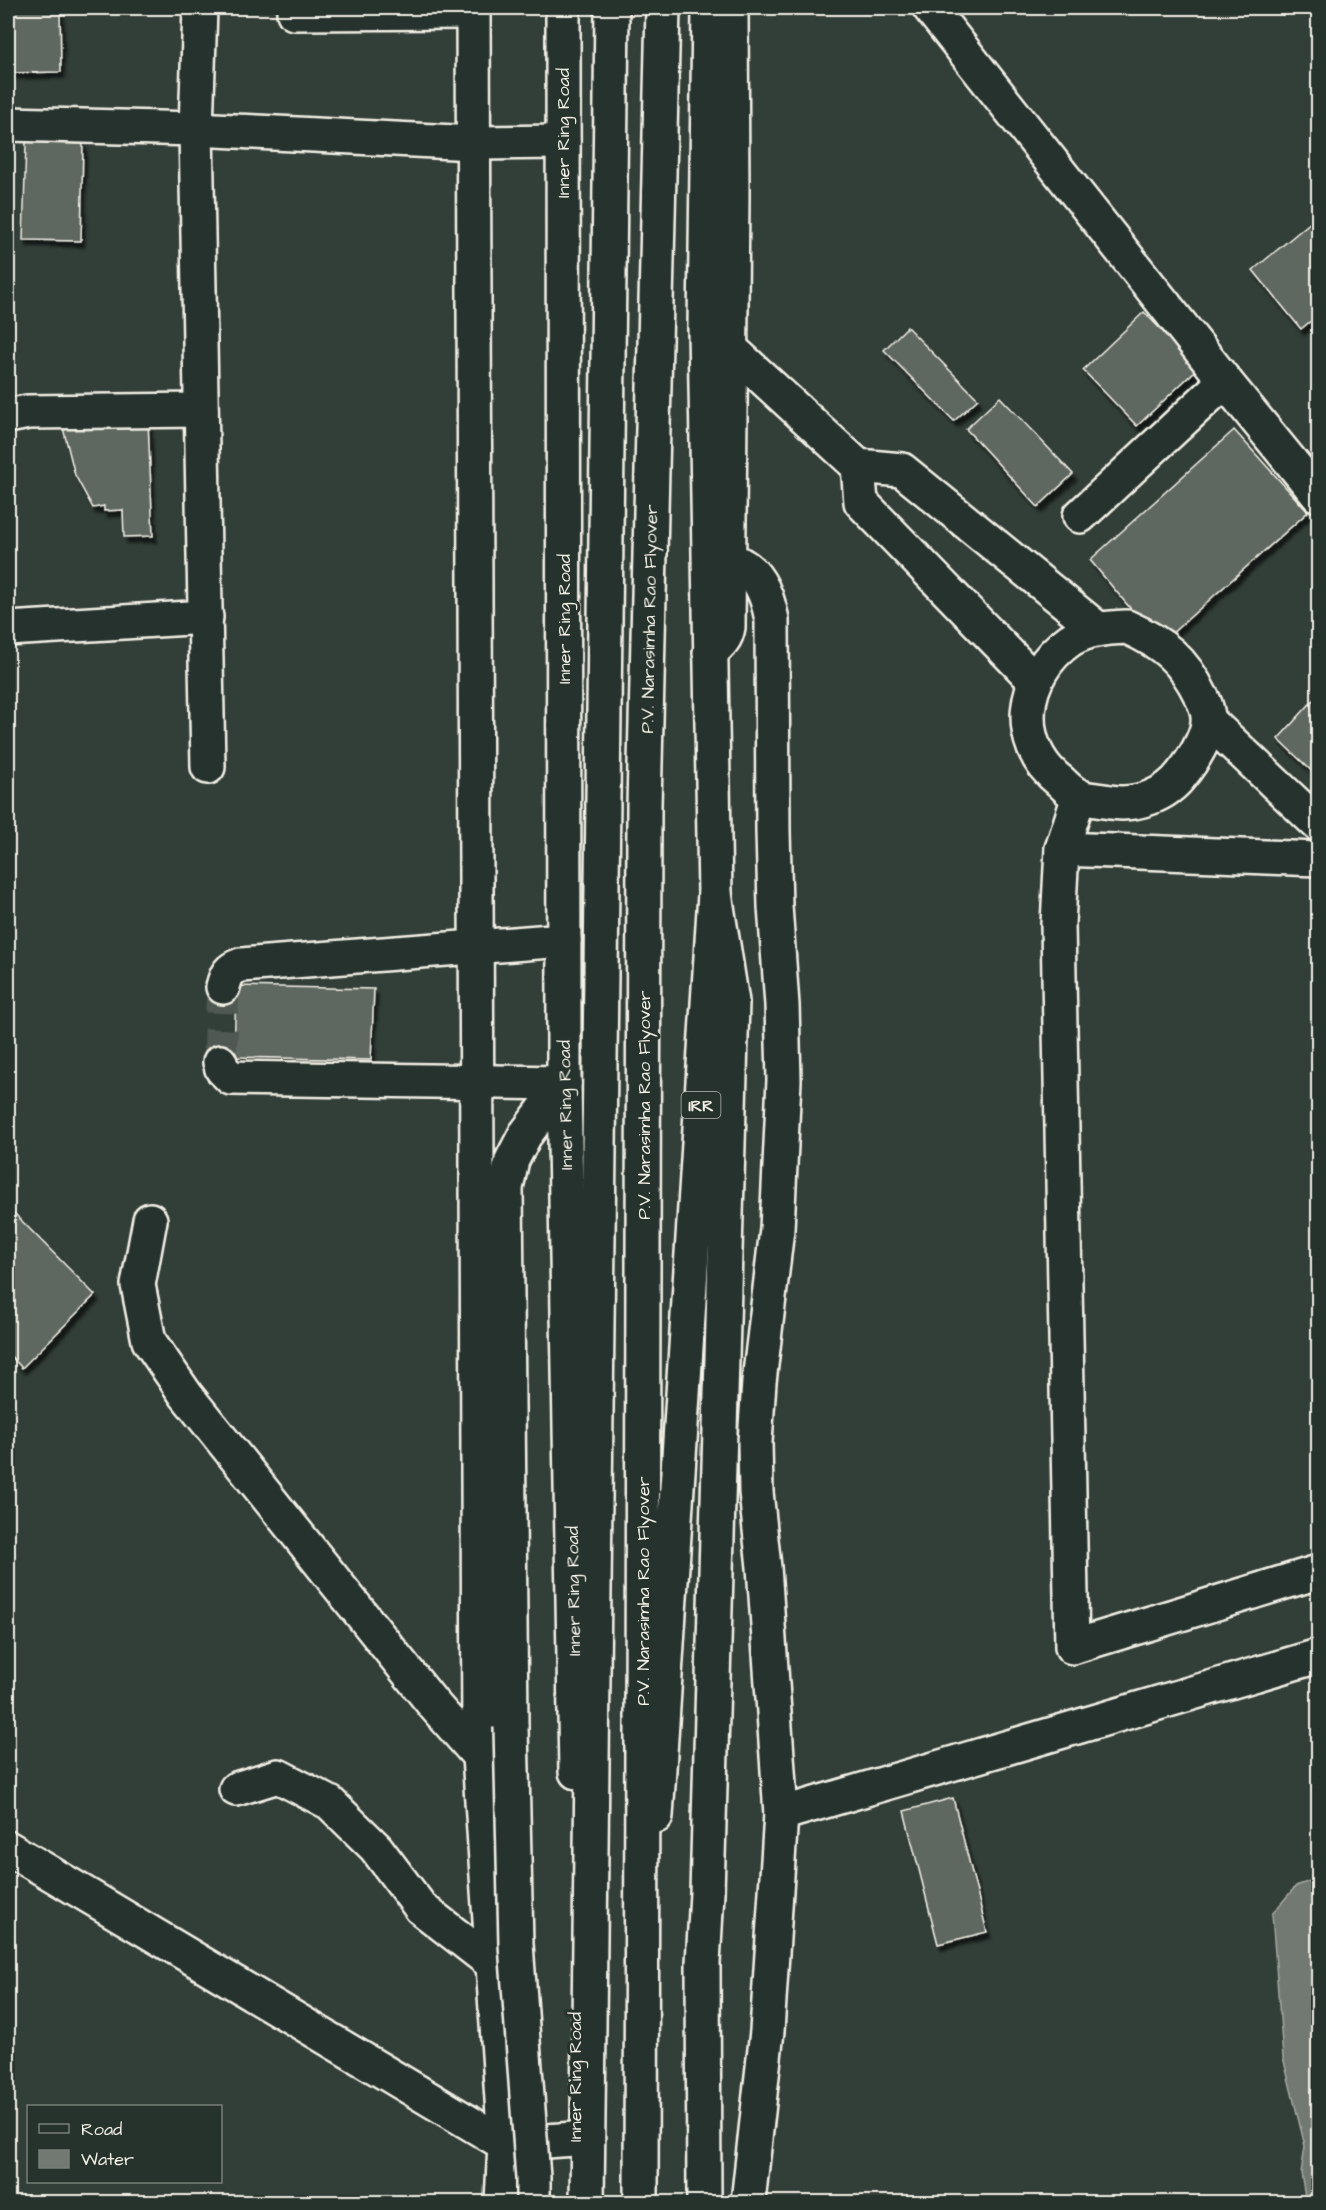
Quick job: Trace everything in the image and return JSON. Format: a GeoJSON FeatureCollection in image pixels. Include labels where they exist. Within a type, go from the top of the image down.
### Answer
{"type":"FeatureCollection","features":[{"type":"Feature","properties":{"kind":"main road"},"geometry":{"type":"LineString","coordinates":[[200,8],[196,129],[208,767]]}},
{"type":"Feature","properties":{"kind":"main road","name":"Inner Ring Road"},"geometry":{"type":"LineString","coordinates":[[563,8],[564,1083],[576,1751],[574,2202]]}},
{"type":"Feature","properties":{"kind":"main road"},"geometry":{"type":"LineString","coordinates":[[586,2202],[612,8]]}},
{"type":"Feature","properties":{"kind":"main road","name":"P.V. Narasimha Rao Flyover"},"geometry":{"type":"LineString","coordinates":[[641,2202],[644,806],[663,8]]}},
{"type":"Feature","properties":{"kind":"main road","name":"IRR"},"geometry":{"type":"LineString","coordinates":[[651,2202],[654,1848],[715,894],[705,329],[709,8]]}},
{"type":"Feature","properties":{"kind":"main road"},"geometry":{"type":"LineString","coordinates":[[710,653],[727,635],[731,349],[731,8]]}},
{"type":"Feature","properties":{"kind":"main road"},"geometry":{"type":"LineString","coordinates":[[930,8],[1318,495]]}},
{"type":"Feature","properties":{"kind":"main road"},"geometry":{"type":"LineString","coordinates":[[294,13],[473,10],[479,1756],[505,2144],[502,2202]]}},
{"type":"Feature","properties":{"kind":"main road"},"geometry":{"type":"LineString","coordinates":[[8,124],[196,129],[474,143],[563,142]]}},
{"type":"Feature","properties":{"kind":"main road"},"geometry":{"type":"LineString","coordinates":[[705,329],[731,349],[858,466],[902,470],[1098,629]]}},
{"type":"Feature","properties":{"kind":"main road"},"geometry":{"type":"LineString","coordinates":[[1080,516],[1225,381]]}},
{"type":"Feature","properties":{"kind":"main road"},"geometry":{"type":"LineString","coordinates":[[8,416],[28,412],[201,410]]}},
{"type":"Feature","properties":{"kind":"main road"},"geometry":{"type":"LineString","coordinates":[[858,466],[861,502],[1035,681]]}},
{"type":"Feature","properties":{"kind":"main road"},"geometry":{"type":"LineString","coordinates":[[727,559],[737,561],[755,574],[767,596],[772,620],[773,831],[784,1080],[777,1229],[759,1382],[755,1442],[756,1492],[764,1567],[781,1814],[767,2031],[748,2202]]}},
{"type":"Feature","properties":{"kind":"main road"},"geometry":{"type":"LineString","coordinates":[[8,629],[206,617]]}},
{"type":"Feature","properties":{"kind":"main road"},"geometry":{"type":"LineString","coordinates":[[1209,721],[1195,757],[1178,780],[1153,797],[1125,804],[1078,796],[1047,772],[1033,747],[1028,724],[1028,702],[1035,681],[1050,657],[1064,645],[1072,639],[1098,629],[1127,627],[1151,638],[1174,655],[1192,677],[1204,701],[1209,721],[1318,824]]}},
{"type":"Feature","properties":{"kind":"main road"},"geometry":{"type":"LineString","coordinates":[[1078,796],[1062,849],[1058,924],[1072,1647],[1318,1572]]}},
{"type":"Feature","properties":{"kind":"main road"},"geometry":{"type":"LineString","coordinates":[[1062,849],[1318,859]]}},
{"type":"Feature","properties":{"kind":"main road"},"geometry":{"type":"LineString","coordinates":[[704,2202],[703,1963],[708,1881],[732,1002],[715,894]]}},
{"type":"Feature","properties":{"kind":"main road"},"geometry":{"type":"LineString","coordinates":[[223,987],[231,968],[242,965],[564,940]]}},
{"type":"Feature","properties":{"kind":"main road"},"geometry":{"type":"LineString","coordinates":[[220,1062],[222,1070],[231,1078],[564,1083]]}},
{"type":"Feature","properties":{"kind":"main road"},"geometry":{"type":"LineString","coordinates":[[533,2202],[516,1944],[511,1727],[506,1188],[512,1161],[525,1135],[564,1083]]}},
{"type":"Feature","properties":{"kind":"main road"},"geometry":{"type":"LineString","coordinates":[[150,1220],[138,1286],[149,1341],[186,1395],[434,1705],[479,1756]]}},
{"type":"Feature","properties":{"kind":"main road"},"geometry":{"type":"LineString","coordinates":[[781,1814],[1318,1656]]}},
{"type":"Feature","properties":{"kind":"main road"},"geometry":{"type":"LineString","coordinates":[[236,1789],[278,1776],[330,1803],[376,1848],[422,1908],[493,1964]]}},
{"type":"Feature","properties":{"kind":"main road"},"geometry":{"type":"LineString","coordinates":[[8,1848],[505,2144],[574,2139]]}},
{"type":"Feature","properties":{"kind":"water"},"geometry":{"type":"Polygon","coordinates":[[[1318,1878],[1318,2202],[1306,2202],[1301,2173],[1305,2146],[1283,2057],[1272,1914],[1296,1886],[1318,1878]]]}},
{"type":"Feature","properties":{"kind":"building"},"geometry":{"type":"Polygon","coordinates":[[[8,8],[60,8],[61,72],[8,73],[8,8]]]}},
{"type":"Feature","properties":{"kind":"building"},"geometry":{"type":"Polygon","coordinates":[[[26,142],[83,143],[81,241],[23,240],[26,142]]]}},
{"type":"Feature","properties":{"kind":"building"},"geometry":{"type":"Polygon","coordinates":[[[1318,216],[1318,315],[1301,329],[1253,270],[1318,216]]]}},
{"type":"Feature","properties":{"kind":"building"},"geometry":{"type":"Polygon","coordinates":[[[1144,312],[1198,368],[1137,426],[1083,370],[1144,312]]]}},
{"type":"Feature","properties":{"kind":"building"},"geometry":{"type":"Polygon","coordinates":[[[907,327],[978,399],[954,421],[884,350],[907,327]]]}},
{"type":"Feature","properties":{"kind":"building"},"geometry":{"type":"Polygon","coordinates":[[[1000,397],[1073,474],[1038,507],[966,429],[1000,397]]]}},
{"type":"Feature","properties":{"kind":"building"},"geometry":{"type":"Polygon","coordinates":[[[148,421],[153,536],[124,537],[123,510],[104,511],[104,506],[93,508],[75,475],[62,424],[148,421]]]}},
{"type":"Feature","properties":{"kind":"building"},"geometry":{"type":"Polygon","coordinates":[[[1234,430],[1308,512],[1160,644],[1090,560],[1234,430]]]}},
{"type":"Feature","properties":{"kind":"building"},"geometry":{"type":"Polygon","coordinates":[[[1318,695],[1318,777],[1278,739],[1318,695]]]}},
{"type":"Feature","properties":{"kind":"building"},"geometry":{"type":"Polygon","coordinates":[[[236,986],[374,989],[371,1060],[234,1057],[236,986]]]}},
{"type":"Feature","properties":{"kind":"building"},"geometry":{"type":"Polygon","coordinates":[[[9,1208],[95,1295],[22,1368],[8,1353],[9,1208]]]}},
{"type":"Feature","properties":{"kind":"building"},"geometry":{"type":"Polygon","coordinates":[[[953,1798],[987,1932],[938,1944],[904,1811],[953,1798]]]}},
{"type":"Feature","properties":{"kind":"tunnel"},"geometry":{"type":"LineString","coordinates":[[220,1062],[223,987]]}}]}
